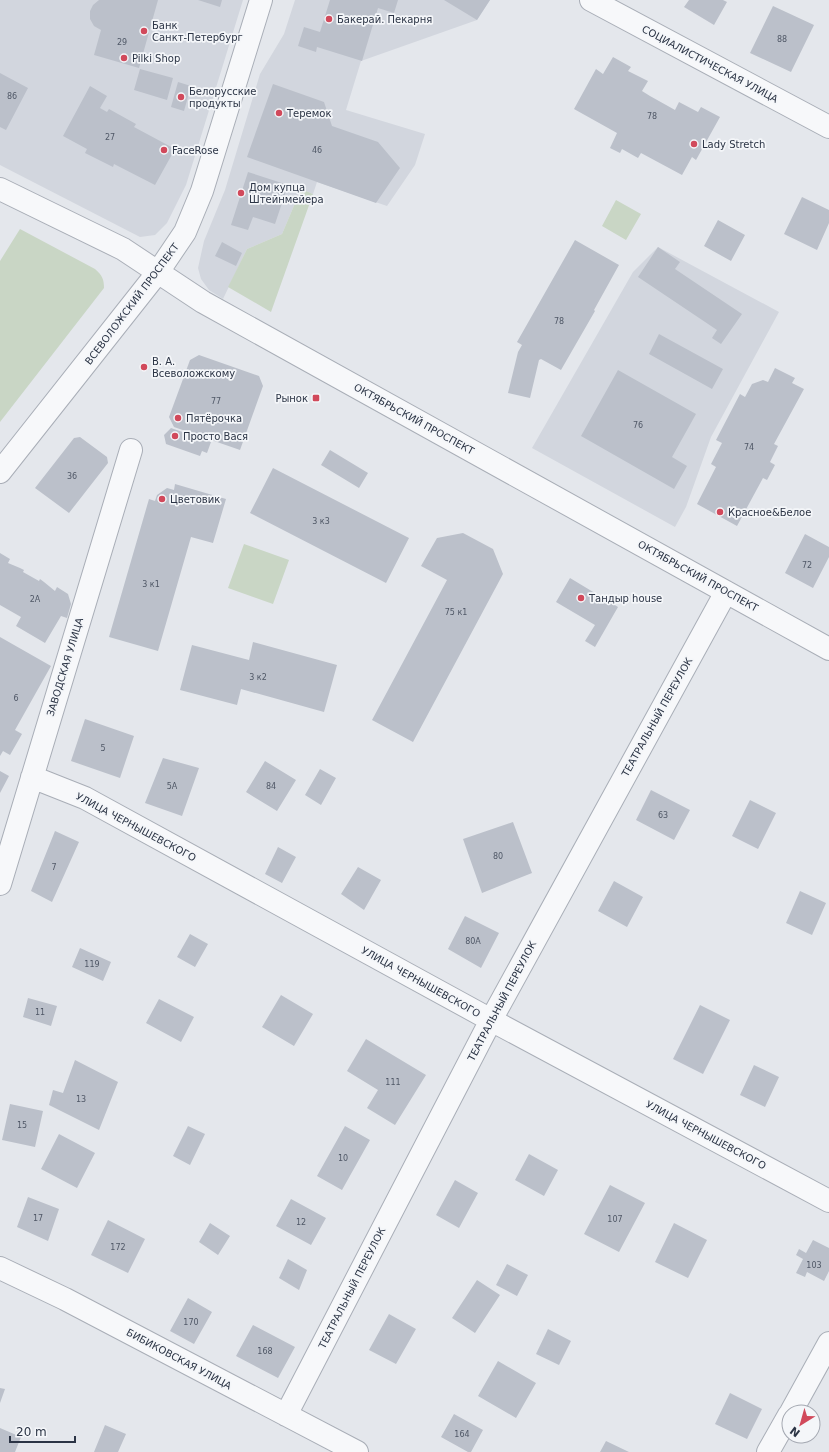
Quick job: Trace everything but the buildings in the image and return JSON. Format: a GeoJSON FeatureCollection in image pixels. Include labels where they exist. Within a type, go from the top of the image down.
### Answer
{"type":"FeatureCollection","features":[{"type":"Feature","properties":{"kind":"street","name":"ВСЕВОЛОЖСКИЙ ПРОСПЕКТ"},"geometry":{"type":"LineString","coordinates":[[0,472],[158,272],[185,232],[202,191],[261,0]]}},
{"type":"Feature","properties":{"kind":"street","name":"СОЦИАЛИСТИЧЕСКАЯ УЛИЦА"},"geometry":{"type":"LineString","coordinates":[[591,0],[829,127]]}},
{"type":"Feature","properties":{"kind":"street","name":"ОКТЯБРЬСКИЙ ПРОСПЕКТ"},"geometry":{"type":"LineString","coordinates":[[0,188],[123,249],[203,302],[829,649]]}},
{"type":"Feature","properties":{"kind":"street","name":"ЗАВОДСКАЯ УЛИЦА"},"geometry":{"type":"LineString","coordinates":[[0,884],[131,450]]}},
{"type":"Feature","properties":{"kind":"street","name":"ТЕАТРАЛЬНЫЙ ПЕРЕУЛОК"},"geometry":{"type":"LineString","coordinates":[[286,1415],[491,1020],[726,592]]}},
{"type":"Feature","properties":{"kind":"street","name":"УЛИЦА ЧЕРНЫШЕВСКОГО"},"geometry":{"type":"LineString","coordinates":[[32,777],[84,798],[491,1020],[829,1201]]}},
{"type":"Feature","properties":{"kind":"street","name":"БИБИКОВСКАЯ УЛИЦА"},"geometry":{"type":"LineString","coordinates":[[0,1268],[65,1299],[357,1452]]}},
{"type":"Feature","properties":{"kind":"street"},"geometry":{"type":"LineString","coordinates":[[795,1404],[829,1343]]}},
{"type":"Feature","properties":{"kind":"street"},"geometry":{"type":"LineString","coordinates":[[768,1452],[781,1429]]}},
{"type":"Feature","properties":{"kind":"shaded area"},"geometry":{"type":"Polygon","coordinates":[[[0,0],[243,0],[186,185],[167,223],[155,235],[140,237],[0,165],[0,0]]]}},
{"type":"Feature","properties":{"kind":"shaded area"},"geometry":{"type":"Polygon","coordinates":[[[295,0],[490,0],[477,20],[361,61],[346,110],[425,134],[415,165],[387,206],[317,182],[313,194],[301,189],[282,234],[247,249],[223,299],[209,290],[201,279],[198,268],[204,241],[225,190],[260,74],[284,34],[295,0]]]}},
{"type":"Feature","properties":{"kind":"shaded area"},"geometry":{"type":"Polygon","coordinates":[[[658,247],[779,312],[711,437],[686,507],[675,527],[532,448],[633,272],[658,247]]]}},
{"type":"Feature","properties":{"kind":"green space"},"geometry":{"type":"Polygon","coordinates":[[[301,189],[313,194],[271,312],[228,287],[247,249],[282,234],[301,189]]]}},
{"type":"Feature","properties":{"kind":"green space"},"geometry":{"type":"Polygon","coordinates":[[[616,200],[641,214],[626,240],[602,226],[616,200]]]}},
{"type":"Feature","properties":{"kind":"green space"},"geometry":{"type":"Polygon","coordinates":[[[20,229],[95,269],[102,277],[104,288],[0,422],[0,261],[20,229]]]}},
{"type":"Feature","properties":{"kind":"green space"},"geometry":{"type":"Polygon","coordinates":[[[244,544],[289,560],[273,604],[228,588],[244,544]]]}},
{"type":"Feature","properties":{"kind":"place","name":"Бакерай. Пекарня"},"geometry":{"type":"Point","coordinates":[329,19]}},
{"type":"Feature","properties":{"kind":"place","name":"Банк Санкт-Петербург"},"geometry":{"type":"Point","coordinates":[144,31]}},
{"type":"Feature","properties":{"kind":"place","name":"Pilki Shop"},"geometry":{"type":"Point","coordinates":[124,58]}},
{"type":"Feature","properties":{"kind":"place","name":"Белорусские продукты"},"geometry":{"type":"Point","coordinates":[181,97]}},
{"type":"Feature","properties":{"kind":"place","name":"Теремок"},"geometry":{"type":"Point","coordinates":[279,113]}},
{"type":"Feature","properties":{"kind":"place","name":"Lady Stretch"},"geometry":{"type":"Point","coordinates":[694,144]}},
{"type":"Feature","properties":{"kind":"place","name":"FaceRose"},"geometry":{"type":"Point","coordinates":[164,150]}},
{"type":"Feature","properties":{"kind":"place","name":"Дом купца Штейнмейера"},"geometry":{"type":"Point","coordinates":[241,193]}},
{"type":"Feature","properties":{"kind":"place","name":"В. А. Всеволожскому"},"geometry":{"type":"Point","coordinates":[144,367]}},
{"type":"Feature","properties":{"kind":"place","name":"Рынок"},"geometry":{"type":"Point","coordinates":[316,398]}},
{"type":"Feature","properties":{"kind":"place","name":"Пятёрочка"},"geometry":{"type":"Point","coordinates":[178,418]}},
{"type":"Feature","properties":{"kind":"place","name":"Просто Вася"},"geometry":{"type":"Point","coordinates":[175,436]}},
{"type":"Feature","properties":{"kind":"place","name":"Цветовик"},"geometry":{"type":"Point","coordinates":[162,499]}},
{"type":"Feature","properties":{"kind":"place","name":"Красное&Белое"},"geometry":{"type":"Point","coordinates":[720,512]}},
{"type":"Feature","properties":{"kind":"place","name":"Тандыр house"},"geometry":{"type":"Point","coordinates":[581,598]}}]}
